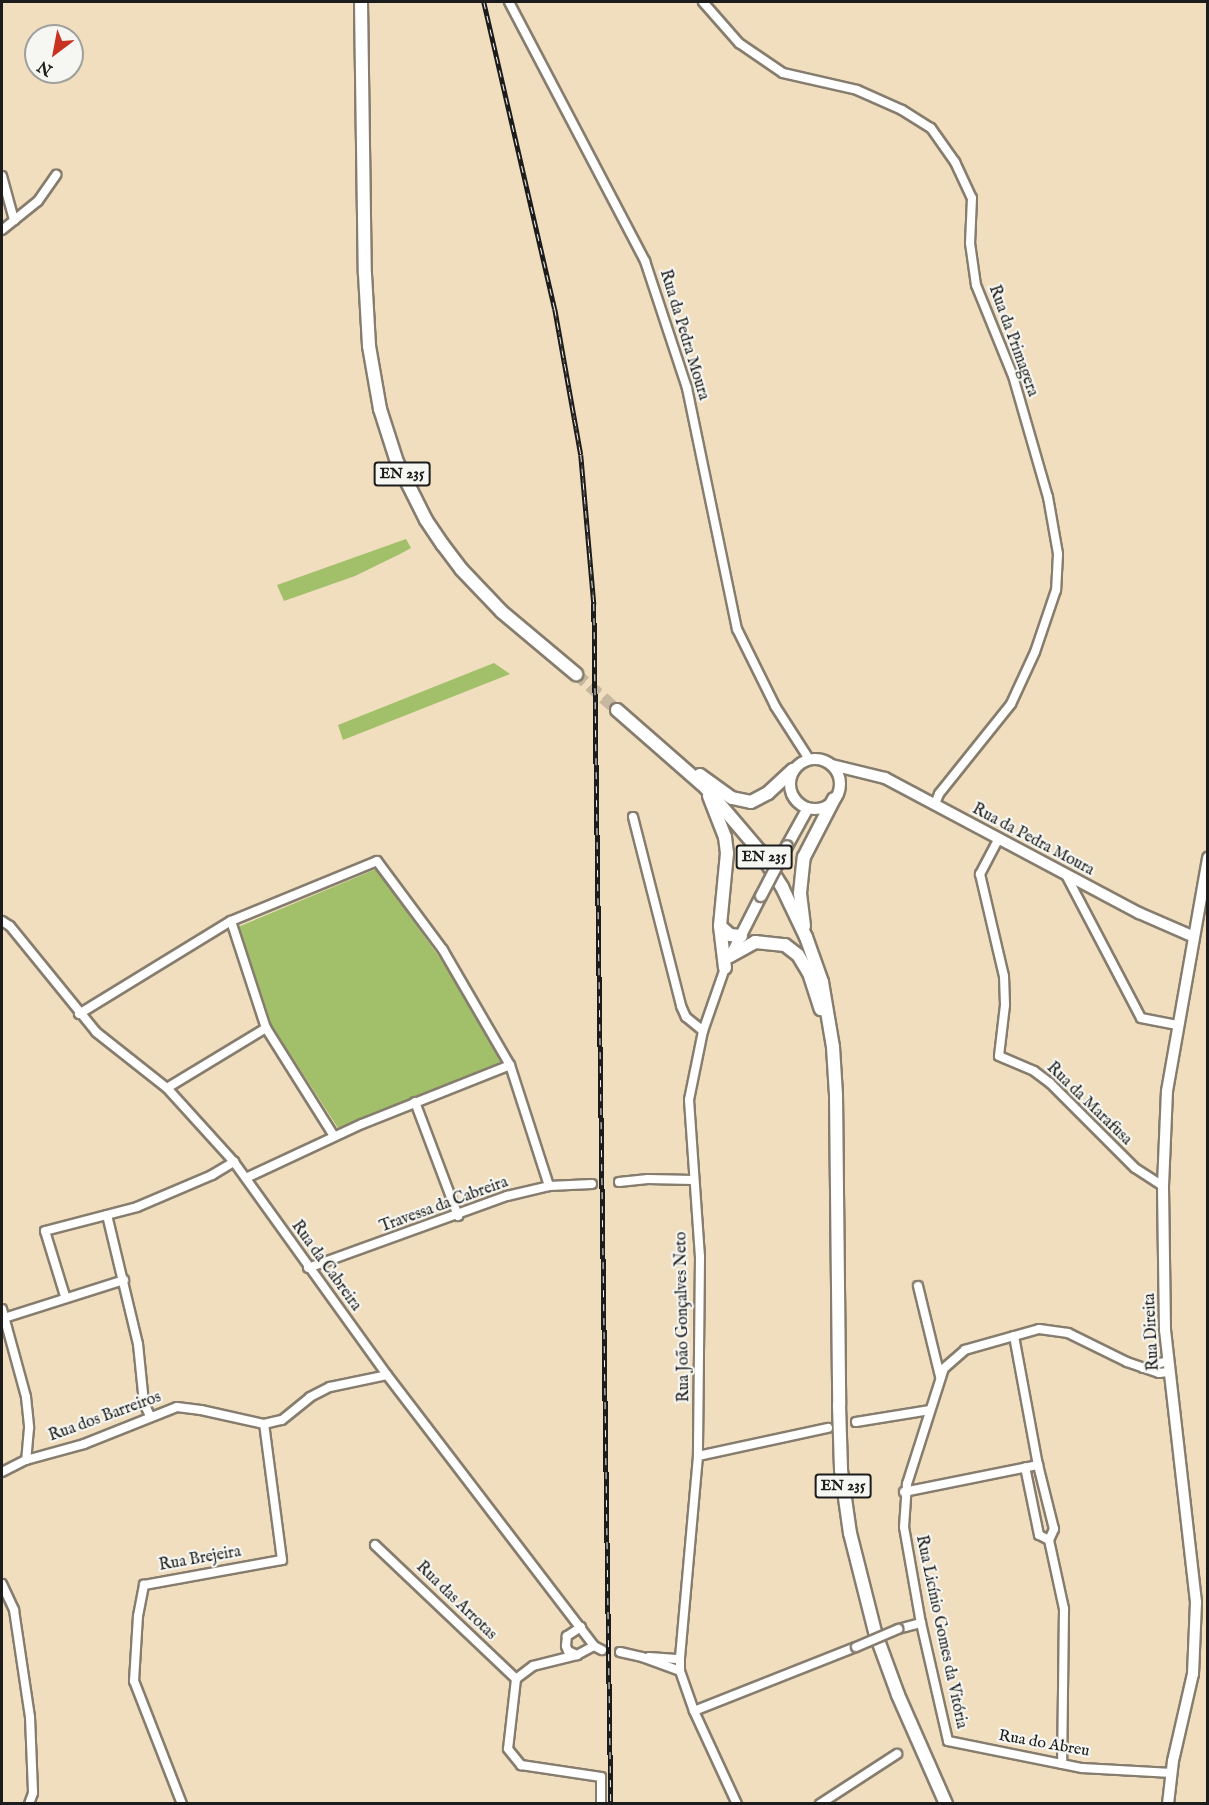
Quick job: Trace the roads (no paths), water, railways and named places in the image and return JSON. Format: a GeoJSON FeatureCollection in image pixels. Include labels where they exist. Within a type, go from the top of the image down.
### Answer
{"type":"FeatureCollection","features":[{"type":"Feature","properties":{"kind":"main road","name":"EN 235"},"geometry":{"type":"LineString","coordinates":[[361,2],[365,274],[369,346],[380,409],[397,462],[426,520],[443,545],[461,569],[502,612],[576,674]]}},
{"type":"Feature","properties":{"kind":"main road","name":"EN 235"},"geometry":{"type":"LineString","coordinates":[[617,710],[706,788],[758,849],[782,887],[806,936],[822,982],[833,1047],[836,1095],[840,1448],[850,1533],[875,1632],[898,1695],[946,1803]]}},
{"type":"Feature","properties":{"kind":"main road"},"geometry":{"type":"LineString","coordinates":[[667,753],[732,798],[743,802],[760,799],[809,759],[825,761],[832,765],[840,783]]}},
{"type":"Feature","properties":{"kind":"main road","name":"Rua da Pedra Moura"},"geometry":{"type":"LineString","coordinates":[[832,765],[885,778],[1164,926],[1192,936]]}},
{"type":"Feature","properties":{"kind":"main road"},"geometry":{"type":"LineString","coordinates":[[793,770],[790,785],[795,800],[808,808],[823,807],[834,799]]}},
{"type":"Feature","properties":{"kind":"main road"},"geometry":{"type":"LineString","coordinates":[[806,936],[800,875],[804,857],[840,783],[859,771]]}},
{"type":"Feature","properties":{"kind":"main road"},"geometry":{"type":"LineString","coordinates":[[706,788],[726,837],[727,853],[720,926],[725,968]]}},
{"type":"Feature","properties":{"kind":"main road","name":"Rua João Gonçalves Neto"},"geometry":{"type":"LineString","coordinates":[[725,968],[808,808]]}},
{"type":"Feature","properties":{"kind":"main road","name":"Rua Direita"},"geometry":{"type":"LineString","coordinates":[[1168,1803],[1193,1674],[1196,1602],[1168,1366],[1163,1186],[1167,1091],[1192,936],[1208,858]]}},
{"type":"Feature","properties":{"kind":"main road"},"geometry":{"type":"LineString","coordinates":[[720,926],[730,935],[742,933],[755,942]]}},
{"type":"Feature","properties":{"kind":"main road"},"geometry":{"type":"LineString","coordinates":[[730,956],[755,942],[770,941],[785,945],[798,955],[808,973],[833,1047]]}},
{"type":"Feature","properties":{"kind":"street","name":"Rua da Pedra Moura"},"geometry":{"type":"LineString","coordinates":[[509,2],[645,261],[687,388],[737,629],[775,706],[809,759]]}},
{"type":"Feature","properties":{"kind":"street","name":"Rua da Primagera"},"geometry":{"type":"LineString","coordinates":[[703,2],[739,43],[783,73],[857,90],[902,110],[931,128],[955,162],[972,198],[970,243],[976,285],[1013,376],[1048,497],[1058,554],[1056,581],[1035,652],[1011,704],[939,794],[935,804]]}},
{"type":"Feature","properties":{"kind":"street"},"geometry":{"type":"LineString","coordinates":[[2,230],[38,201],[56,175]]}},
{"type":"Feature","properties":{"kind":"street"},"geometry":{"type":"LineString","coordinates":[[2,176],[14,220]]}},
{"type":"Feature","properties":{"kind":"street"},"geometry":{"type":"LineString","coordinates":[[633,817],[681,1006],[686,1017],[702,1031]]}},
{"type":"Feature","properties":{"kind":"street","name":"Rua da Marafusa"},"geometry":{"type":"LineString","coordinates":[[999,838],[980,874],[1004,976],[1005,1005],[999,1056],[1034,1071],[1050,1083],[1135,1168],[1163,1186]]}},
{"type":"Feature","properties":{"kind":"street"},"geometry":{"type":"LineString","coordinates":[[80,1014],[231,921],[377,861],[443,950],[510,1065],[549,1186]]}},
{"type":"Feature","properties":{"kind":"street"},"geometry":{"type":"LineString","coordinates":[[1066,875],[1141,1018],[1178,1025]]}},
{"type":"Feature","properties":{"kind":"street","name":"Rua da Cabreira"},"geometry":{"type":"LineString","coordinates":[[2,921],[10,926],[96,1032],[167,1088],[234,1161],[308,1268],[387,1375],[598,1648],[578,1655]]}},
{"type":"Feature","properties":{"kind":"street"},"geometry":{"type":"LineString","coordinates":[[231,921],[266,1028],[334,1136]]}},
{"type":"Feature","properties":{"kind":"street","name":"Rua João Gonçalves Neto"},"geometry":{"type":"LineString","coordinates":[[725,968],[702,1031],[689,1100],[700,1257],[698,1456],[680,1671],[694,1711],[737,1803]]}},
{"type":"Feature","properties":{"kind":"street"},"geometry":{"type":"LineString","coordinates":[[167,1088],[266,1028]]}},
{"type":"Feature","properties":{"kind":"street"},"geometry":{"type":"LineString","coordinates":[[246,1178],[415,1101],[510,1065]]}},
{"type":"Feature","properties":{"kind":"street"},"geometry":{"type":"LineString","coordinates":[[415,1101],[458,1216]]}},
{"type":"Feature","properties":{"kind":"street"},"geometry":{"type":"LineString","coordinates":[[65,1296],[45,1231],[137,1206],[191,1184],[234,1161]]}},
{"type":"Feature","properties":{"kind":"street"},"geometry":{"type":"LineString","coordinates":[[619,1182],[648,1179],[693,1180]]}},
{"type":"Feature","properties":{"kind":"street","name":"Travessa da Cabreira"},"geometry":{"type":"LineString","coordinates":[[308,1268],[458,1216],[507,1196],[549,1186],[592,1184]]}},
{"type":"Feature","properties":{"kind":"street"},"geometry":{"type":"LineString","coordinates":[[107,1215],[138,1344],[144,1403],[150,1416]]}},
{"type":"Feature","properties":{"kind":"street"},"geometry":{"type":"LineString","coordinates":[[26,1460],[29,1428],[26,1397],[3,1313],[124,1280]]}},
{"type":"Feature","properties":{"kind":"street"},"geometry":{"type":"LineString","coordinates":[[918,1286],[940,1381]]}},
{"type":"Feature","properties":{"kind":"street","name":"Rua Licínio Gomes da Vitória"},"geometry":{"type":"LineString","coordinates":[[948,1741],[921,1623],[904,1527],[904,1492],[944,1368],[965,1350],[1039,1329],[1068,1333],[1108,1355],[1159,1373],[1168,1366]]}},
{"type":"Feature","properties":{"kind":"street"},"geometry":{"type":"LineString","coordinates":[[1014,1336],[1038,1465],[1054,1529],[1049,1540],[1064,1610],[1062,1764]]}},
{"type":"Feature","properties":{"kind":"street"},"geometry":{"type":"LineString","coordinates":[[264,1425],[282,1420],[310,1397],[330,1387],[387,1375]]}},
{"type":"Feature","properties":{"kind":"street","name":"Rua dos Barreiros"},"geometry":{"type":"LineString","coordinates":[[2,1472],[26,1460],[84,1444],[177,1407],[201,1410],[264,1425]]}},
{"type":"Feature","properties":{"kind":"street"},"geometry":{"type":"LineString","coordinates":[[856,1422],[930,1410]]}},
{"type":"Feature","properties":{"kind":"street","name":"Rua Brejeira"},"geometry":{"type":"LineString","coordinates":[[183,1803],[134,1681],[138,1616],[144,1585],[282,1560],[264,1425]]}},
{"type":"Feature","properties":{"kind":"street"},"geometry":{"type":"LineString","coordinates":[[698,1456],[828,1428]]}},
{"type":"Feature","properties":{"kind":"street"},"geometry":{"type":"LineString","coordinates":[[904,1492],[1038,1465]]}},
{"type":"Feature","properties":{"kind":"street"},"geometry":{"type":"LineString","coordinates":[[1025,1467],[1040,1535],[1049,1540]]}},
{"type":"Feature","properties":{"kind":"street","name":"Rua das Arrotas"},"geometry":{"type":"LineString","coordinates":[[375,1545],[516,1679]]}},
{"type":"Feature","properties":{"kind":"street"},"geometry":{"type":"LineString","coordinates":[[2,1584],[14,1610],[30,1717],[33,1793],[29,1803]]}},
{"type":"Feature","properties":{"kind":"street"},"geometry":{"type":"LineString","coordinates":[[694,1711],[898,1629],[921,1623]]}},
{"type":"Feature","properties":{"kind":"street"},"geometry":{"type":"LineString","coordinates":[[553,1660],[566,1646],[567,1636],[581,1627]]}},
{"type":"Feature","properties":{"kind":"street"},"geometry":{"type":"LineString","coordinates":[[566,1646],[572,1654],[578,1655]]}},
{"type":"Feature","properties":{"kind":"street"},"geometry":{"type":"LineString","coordinates":[[620,1652],[642,1657],[680,1671]]}},
{"type":"Feature","properties":{"kind":"street"},"geometry":{"type":"LineString","coordinates":[[578,1655],[533,1666],[516,1679],[508,1749],[521,1765],[602,1778],[601,1803]]}},
{"type":"Feature","properties":{"kind":"street"},"geometry":{"type":"LineString","coordinates":[[642,1657],[680,1659]]}},
{"type":"Feature","properties":{"kind":"street","name":"Rua do Abreu"},"geometry":{"type":"LineString","coordinates":[[948,1741],[1082,1768],[1172,1773]]}},
{"type":"Feature","properties":{"kind":"street"},"geometry":{"type":"LineString","coordinates":[[820,1803],[897,1754]]}},
{"type":"Feature","properties":{"kind":"tunnel"},"geometry":{"type":"LineString","coordinates":[[576,674],[617,710]]}},
{"type":"Feature","properties":{"kind":"tunnel"},"geometry":{"type":"LineString","coordinates":[[602,1650],[620,1652]]}},
{"type":"Feature","properties":{"kind":"railway"},"geometry":{"type":"LineString","coordinates":[[484,2],[555,309],[581,455],[594,604],[611,1804]]}}]}
